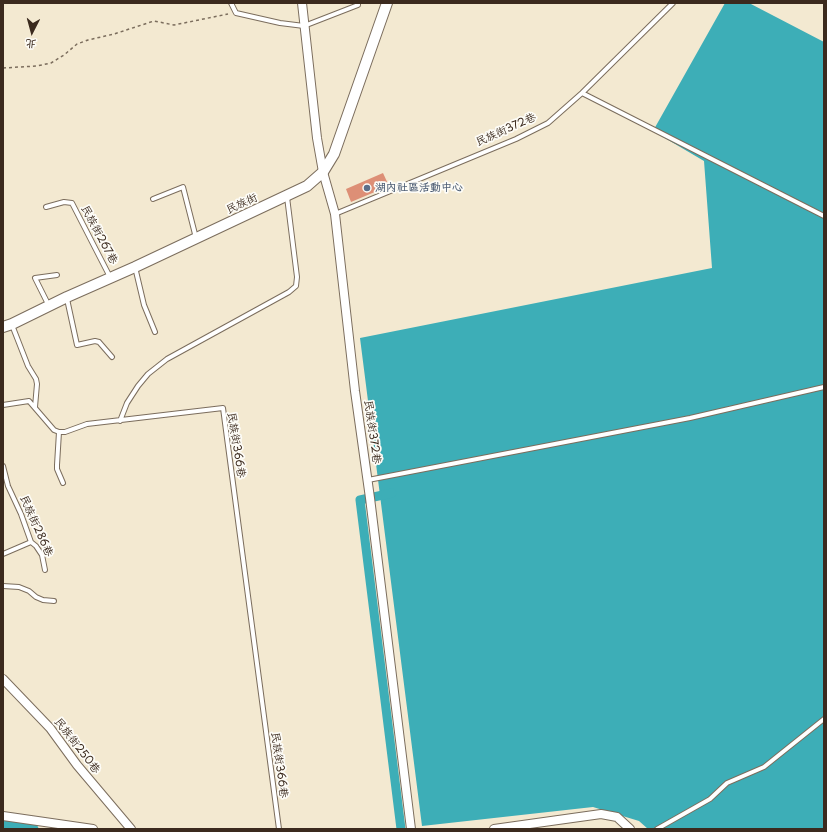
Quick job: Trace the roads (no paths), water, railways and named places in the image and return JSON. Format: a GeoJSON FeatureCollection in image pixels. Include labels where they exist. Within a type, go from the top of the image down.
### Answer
{"type":"FeatureCollection","features":[{"type":"Feature","properties":{"kind":"street","name":"民族街372巷"},"geometry":{"type":"LineString","coordinates":[[302,3],[317,138],[323,172],[335,214],[355,391],[370,498],[411,829]]}},
{"type":"Feature","properties":{"kind":"street","name":"民族街"},"geometry":{"type":"LineString","coordinates":[[7,326],[66,297],[135,267],[307,186],[323,172],[334,154],[387,3]]}},
{"type":"Feature","properties":{"kind":"street","name":"民族街250巷"},"geometry":{"type":"LineString","coordinates":[[3,679],[50,728],[77,766],[131,829]]}},
{"type":"Feature","properties":{"kind":"street"},"geometry":{"type":"LineString","coordinates":[[494,829],[601,814],[617,817],[630,829]]}},
{"type":"Feature","properties":{"kind":"street"},"geometry":{"type":"LineString","coordinates":[[3,816],[93,829]]}},
{"type":"Feature","properties":{"kind":"lane"},"geometry":{"type":"LineString","coordinates":[[231,3],[236,13],[280,23],[304,26],[358,5],[358,3]]}},
{"type":"Feature","properties":{"kind":"lane","name":"民族街372巷"},"geometry":{"type":"LineString","coordinates":[[335,214],[534,131],[548,123],[582,93],[673,3]]}},
{"type":"Feature","properties":{"kind":"lane"},"geometry":{"type":"LineString","coordinates":[[582,93],[824,216]]}},
{"type":"Feature","properties":{"kind":"lane"},"geometry":{"type":"LineString","coordinates":[[154,199],[183,187],[196,238]]}},
{"type":"Feature","properties":{"kind":"lane"},"geometry":{"type":"LineString","coordinates":[[3,405],[29,401],[54,430],[60,432],[65,432],[86,424],[120,421],[127,403],[138,386],[148,374],[167,358],[289,292],[296,286],[297,278],[287,196]]}},
{"type":"Feature","properties":{"kind":"lane","name":"民族街267巷"},"geometry":{"type":"LineString","coordinates":[[46,207],[64,202],[72,203],[111,277]]}},
{"type":"Feature","properties":{"kind":"lane"},"geometry":{"type":"LineString","coordinates":[[135,267],[144,305],[155,332]]}},
{"type":"Feature","properties":{"kind":"lane"},"geometry":{"type":"LineString","coordinates":[[49,306],[35,278],[57,275]]}},
{"type":"Feature","properties":{"kind":"lane"},"geometry":{"type":"LineString","coordinates":[[66,297],[77,345],[99,342],[112,357]]}},
{"type":"Feature","properties":{"kind":"lane"},"geometry":{"type":"LineString","coordinates":[[7,326],[36,379],[35,407]]}},
{"type":"Feature","properties":{"kind":"lane"},"geometry":{"type":"LineString","coordinates":[[368,483],[690,418],[824,387]]}},
{"type":"Feature","properties":{"kind":"lane","name":"民族街366巷"},"geometry":{"type":"LineString","coordinates":[[120,421],[223,408],[279,829]]}},
{"type":"Feature","properties":{"kind":"lane"},"geometry":{"type":"LineString","coordinates":[[60,432],[57,469],[63,483]]}},
{"type":"Feature","properties":{"kind":"lane","name":"民族街286巷"},"geometry":{"type":"LineString","coordinates":[[3,466],[8,486],[21,514],[31,542],[36,546],[42,555],[45,570]]}},
{"type":"Feature","properties":{"kind":"lane"},"geometry":{"type":"LineString","coordinates":[[3,554],[31,542]]}},
{"type":"Feature","properties":{"kind":"lane"},"geometry":{"type":"LineString","coordinates":[[3,586],[19,587],[43,600],[54,601]]}},
{"type":"Feature","properties":{"kind":"lane"},"geometry":{"type":"LineString","coordinates":[[657,829],[710,798],[727,783],[764,767],[824,719]]}},
{"type":"Feature","properties":{"kind":"water"},"geometry":{"type":"Polygon","coordinates":[[[725,3],[749,3],[824,42],[824,829],[648,829],[639,821],[593,807],[422,826],[360,338],[712,268],[704,161],[653,131],[725,3]]]}},
{"type":"Feature","properties":{"kind":"waterway"},"geometry":{"type":"LineString","coordinates":[[392,493],[360,500],[401,829]]}},
{"type":"Feature","properties":{"kind":"waterway"},"geometry":{"type":"LineString","coordinates":[[3,824],[34,829]]}},
{"type":"Feature","properties":{"kind":"place","name":"湖內社區活動中心"},"geometry":{"type":"Point","coordinates":[367,188]}}]}
